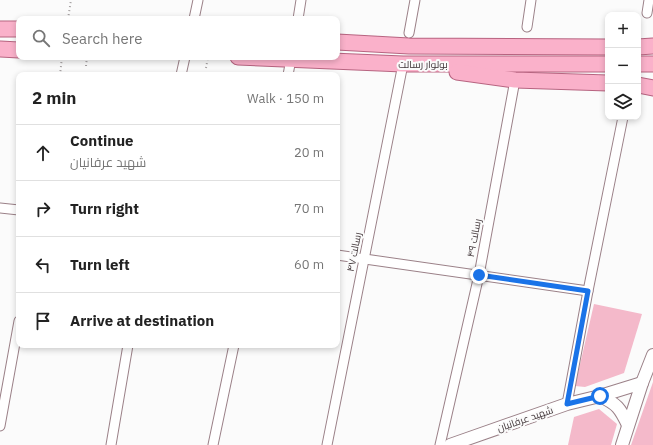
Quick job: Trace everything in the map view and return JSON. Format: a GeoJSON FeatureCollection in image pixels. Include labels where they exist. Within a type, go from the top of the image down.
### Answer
{"type":"FeatureCollection","features":[{"type":"Feature","properties":{"kind":"main road"},"geometry":{"type":"LineString","coordinates":[[0,29],[16,29]]}},
{"type":"Feature","properties":{"kind":"main road","name":"بولوار رسالت"},"geometry":{"type":"LineString","coordinates":[[340,42],[409,46],[605,47]]}},
{"type":"Feature","properties":{"kind":"main road"},"geometry":{"type":"LineString","coordinates":[[641,47],[653,46]]}},
{"type":"Feature","properties":{"kind":"main road"},"geometry":{"type":"LineString","coordinates":[[0,49],[16,50]]}},
{"type":"Feature","properties":{"kind":"main road","name":"بولوار رسالت"},"geometry":{"type":"LineString","coordinates":[[313,60],[403,64],[605,64]]}},
{"type":"Feature","properties":{"kind":"main road"},"geometry":{"type":"LineString","coordinates":[[403,64],[515,80],[605,83]]}},
{"type":"Feature","properties":{"kind":"main road"},"geometry":{"type":"LineString","coordinates":[[641,64],[653,64]]}},
{"type":"Feature","properties":{"kind":"main road"},"geometry":{"type":"LineString","coordinates":[[641,86],[653,88]]}},
{"type":"Feature","properties":{"kind":"street"},"geometry":{"type":"LineString","coordinates":[[195,16],[198,0]]}},
{"type":"Feature","properties":{"kind":"street"},"geometry":{"type":"LineString","coordinates":[[298,16],[301,0]]}},
{"type":"Feature","properties":{"kind":"street"},"geometry":{"type":"LineString","coordinates":[[410,33],[415,0]]}},
{"type":"Feature","properties":{"kind":"street"},"geometry":{"type":"LineString","coordinates":[[527,27],[532,0]]}},
{"type":"Feature","properties":{"kind":"street"},"geometry":{"type":"LineString","coordinates":[[647,13],[649,0]]}},
{"type":"Feature","properties":{"kind":"street"},"geometry":{"type":"LineString","coordinates":[[182,72],[184,60]]}},
{"type":"Feature","properties":{"kind":"street"},"geometry":{"type":"LineString","coordinates":[[289,72],[291,60]]}},
{"type":"Feature","properties":{"kind":"street","name":"رسالت ۴۷"},"geometry":{"type":"LineString","coordinates":[[327,445],[403,64]]}},
{"type":"Feature","properties":{"kind":"street","name":"رسالت ۴۹"},"geometry":{"type":"LineString","coordinates":[[440,445],[479,275],[515,80]]}},
{"type":"Feature","properties":{"kind":"street"},"geometry":{"type":"LineString","coordinates":[[567,404],[622,120]]}},
{"type":"Feature","properties":{"kind":"street"},"geometry":{"type":"LineString","coordinates":[[0,208],[16,210]]}},
{"type":"Feature","properties":{"kind":"street"},"geometry":{"type":"LineString","coordinates":[[340,255],[588,291]]}},
{"type":"Feature","properties":{"kind":"street"},"geometry":{"type":"LineString","coordinates":[[0,426],[16,338]]}},
{"type":"Feature","properties":{"kind":"street"},"geometry":{"type":"LineString","coordinates":[[111,445],[127,348]]}},
{"type":"Feature","properties":{"kind":"street"},"geometry":{"type":"LineString","coordinates":[[213,445],[233,348]]}},
{"type":"Feature","properties":{"kind":"street"},"geometry":{"type":"LineString","coordinates":[[622,445],[653,354]]}},
{"type":"Feature","properties":{"kind":"street","name":"شهید عرفانیان"},"geometry":{"type":"LineString","coordinates":[[450,445],[472,442],[567,404],[642,383]]}},
{"type":"Feature","properties":{"kind":"street"},"geometry":{"type":"LineString","coordinates":[[600,396],[612,401],[622,411],[628,425]]}},
{"type":"Feature","properties":{"kind":"path"},"geometry":{"type":"LineString","coordinates":[[69,16],[72,0]]}},
{"type":"Feature","properties":{"kind":"path"},"geometry":{"type":"LineString","coordinates":[[60,72],[62,60]]}},
{"type":"Feature","properties":{"kind":"path"},"geometry":{"type":"LineString","coordinates":[[86,66],[87,60]]}},
{"type":"Feature","properties":{"kind":"path"},"geometry":{"type":"LineString","coordinates":[[206,68],[207,60]]}},
{"type":"Feature","properties":{"kind":"shaded area"},"geometry":{"type":"Polygon","coordinates":[[[594,304],[642,314],[624,373],[585,387],[575,386],[594,304]]]}},
{"type":"Feature","properties":{"kind":"shaded area"},"geometry":{"type":"Polygon","coordinates":[[[653,382],[653,445],[631,445],[653,382]]]}},
{"type":"Feature","properties":{"kind":"shaded area"},"geometry":{"type":"Polygon","coordinates":[[[599,409],[617,424],[611,445],[568,445],[574,417],[599,409]]]}},
{"type":"Feature","properties":{"kind":"route"},"geometry":{"type":"LineString","coordinates":[[479,275],[588,291],[567,404],[600,396]]}}]}
